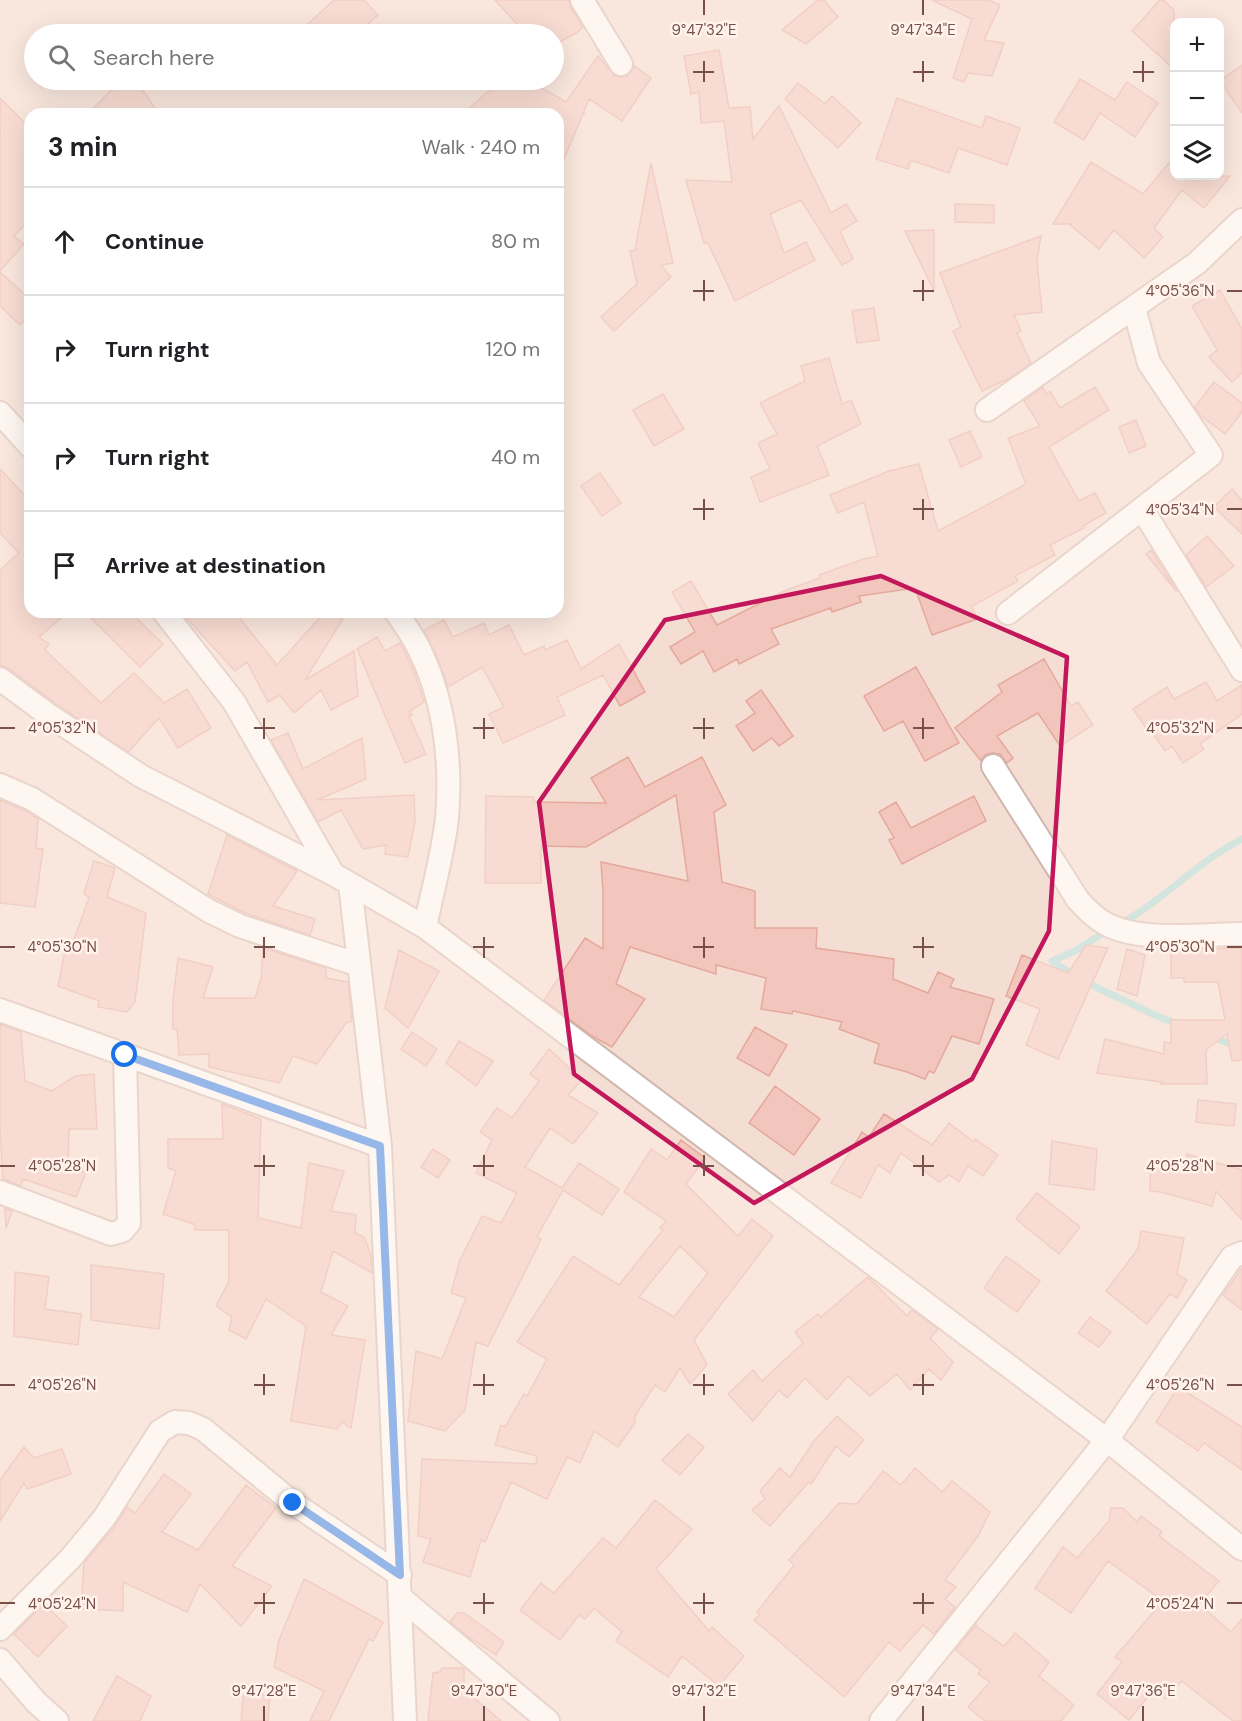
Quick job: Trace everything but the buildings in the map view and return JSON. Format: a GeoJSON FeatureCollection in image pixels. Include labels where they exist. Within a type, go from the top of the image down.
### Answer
{"type":"FeatureCollection","features":[{"type":"Feature","properties":{"kind":"street"},"geometry":{"type":"LineString","coordinates":[[582,0],[621,64]]}},
{"type":"Feature","properties":{"kind":"street"},"geometry":{"type":"LineString","coordinates":[[987,410],[1197,263],[1242,220]]}},
{"type":"Feature","properties":{"kind":"street"},"geometry":{"type":"LineString","coordinates":[[1008,612],[1211,455],[1149,363],[1134,308]]}},
{"type":"Feature","properties":{"kind":"street"},"geometry":{"type":"LineString","coordinates":[[0,413],[24,439]]}},
{"type":"Feature","properties":{"kind":"street"},"geometry":{"type":"LineString","coordinates":[[1142,508],[1242,670]]}},
{"type":"Feature","properties":{"kind":"street"},"geometry":{"type":"LineString","coordinates":[[169,618],[234,702],[341,879],[359,965],[380,1146],[405,1721]]}},
{"type":"Feature","properties":{"kind":"street"},"geometry":{"type":"LineString","coordinates":[[400,618],[416,643],[432,681],[445,735],[448,777],[446,820],[425,927]]}},
{"type":"Feature","properties":{"kind":"street"},"geometry":{"type":"LineString","coordinates":[[0,680],[50,717],[141,776],[341,879],[425,927],[1107,1440],[1242,1549]]}},
{"type":"Feature","properties":{"kind":"street"},"geometry":{"type":"LineString","coordinates":[[993,766],[1078,900],[1089,912],[1107,924],[1129,932],[1156,935],[1242,934]]}},
{"type":"Feature","properties":{"kind":"street"},"geometry":{"type":"LineString","coordinates":[[0,785],[32,799],[209,911],[240,926],[359,965]]}},
{"type":"Feature","properties":{"kind":"street"},"geometry":{"type":"LineString","coordinates":[[0,1010],[380,1146]]}},
{"type":"Feature","properties":{"kind":"street"},"geometry":{"type":"LineString","coordinates":[[0,1192],[111,1234],[122,1231],[129,1223],[125,1055]]}},
{"type":"Feature","properties":{"kind":"street"},"geometry":{"type":"LineString","coordinates":[[881,1721],[1107,1440],[1232,1257],[1242,1253]]}},
{"type":"Feature","properties":{"kind":"street"},"geometry":{"type":"LineString","coordinates":[[0,1629],[70,1559],[104,1518],[160,1431],[175,1422],[189,1423],[203,1429],[293,1503],[400,1575]]}},
{"type":"Feature","properties":{"kind":"street"},"geometry":{"type":"LineString","coordinates":[[401,1598],[548,1721]]}},
{"type":"Feature","properties":{"kind":"street"},"geometry":{"type":"LineString","coordinates":[[0,1659],[36,1702],[57,1721]]}},
{"type":"Feature","properties":{"kind":"highlighted area"},"geometry":{"type":"Polygon","coordinates":[[[881,576],[1067,657],[1049,931],[972,1079],[754,1203],[574,1074],[539,802],[665,620],[881,576]]]}},
{"type":"Feature","properties":{"kind":"shaded area"},"geometry":{"type":"Polygon","coordinates":[[[0,0],[1242,0],[1242,1721],[0,1721],[0,0]]]}},
{"type":"Feature","properties":{"kind":"waterway"},"geometry":{"type":"LineString","coordinates":[[1120,924],[1151,904],[1210,859],[1242,839]]}},
{"type":"Feature","properties":{"kind":"waterway"},"geometry":{"type":"LineString","coordinates":[[1052,961],[1077,950],[1108,930]]}},
{"type":"Feature","properties":{"kind":"waterway"},"geometry":{"type":"LineString","coordinates":[[1052,961],[1075,976]]}},
{"type":"Feature","properties":{"kind":"waterway"},"geometry":{"type":"LineString","coordinates":[[1085,982],[1178,1024]]}},
{"type":"Feature","properties":{"kind":"waterway"},"geometry":{"type":"LineString","coordinates":[[1211,1036],[1242,1049]]}},
{"type":"Feature","properties":{"kind":"route"},"geometry":{"type":"LineString","coordinates":[[125,1055],[380,1146],[400,1575],[293,1503]]}}]}
